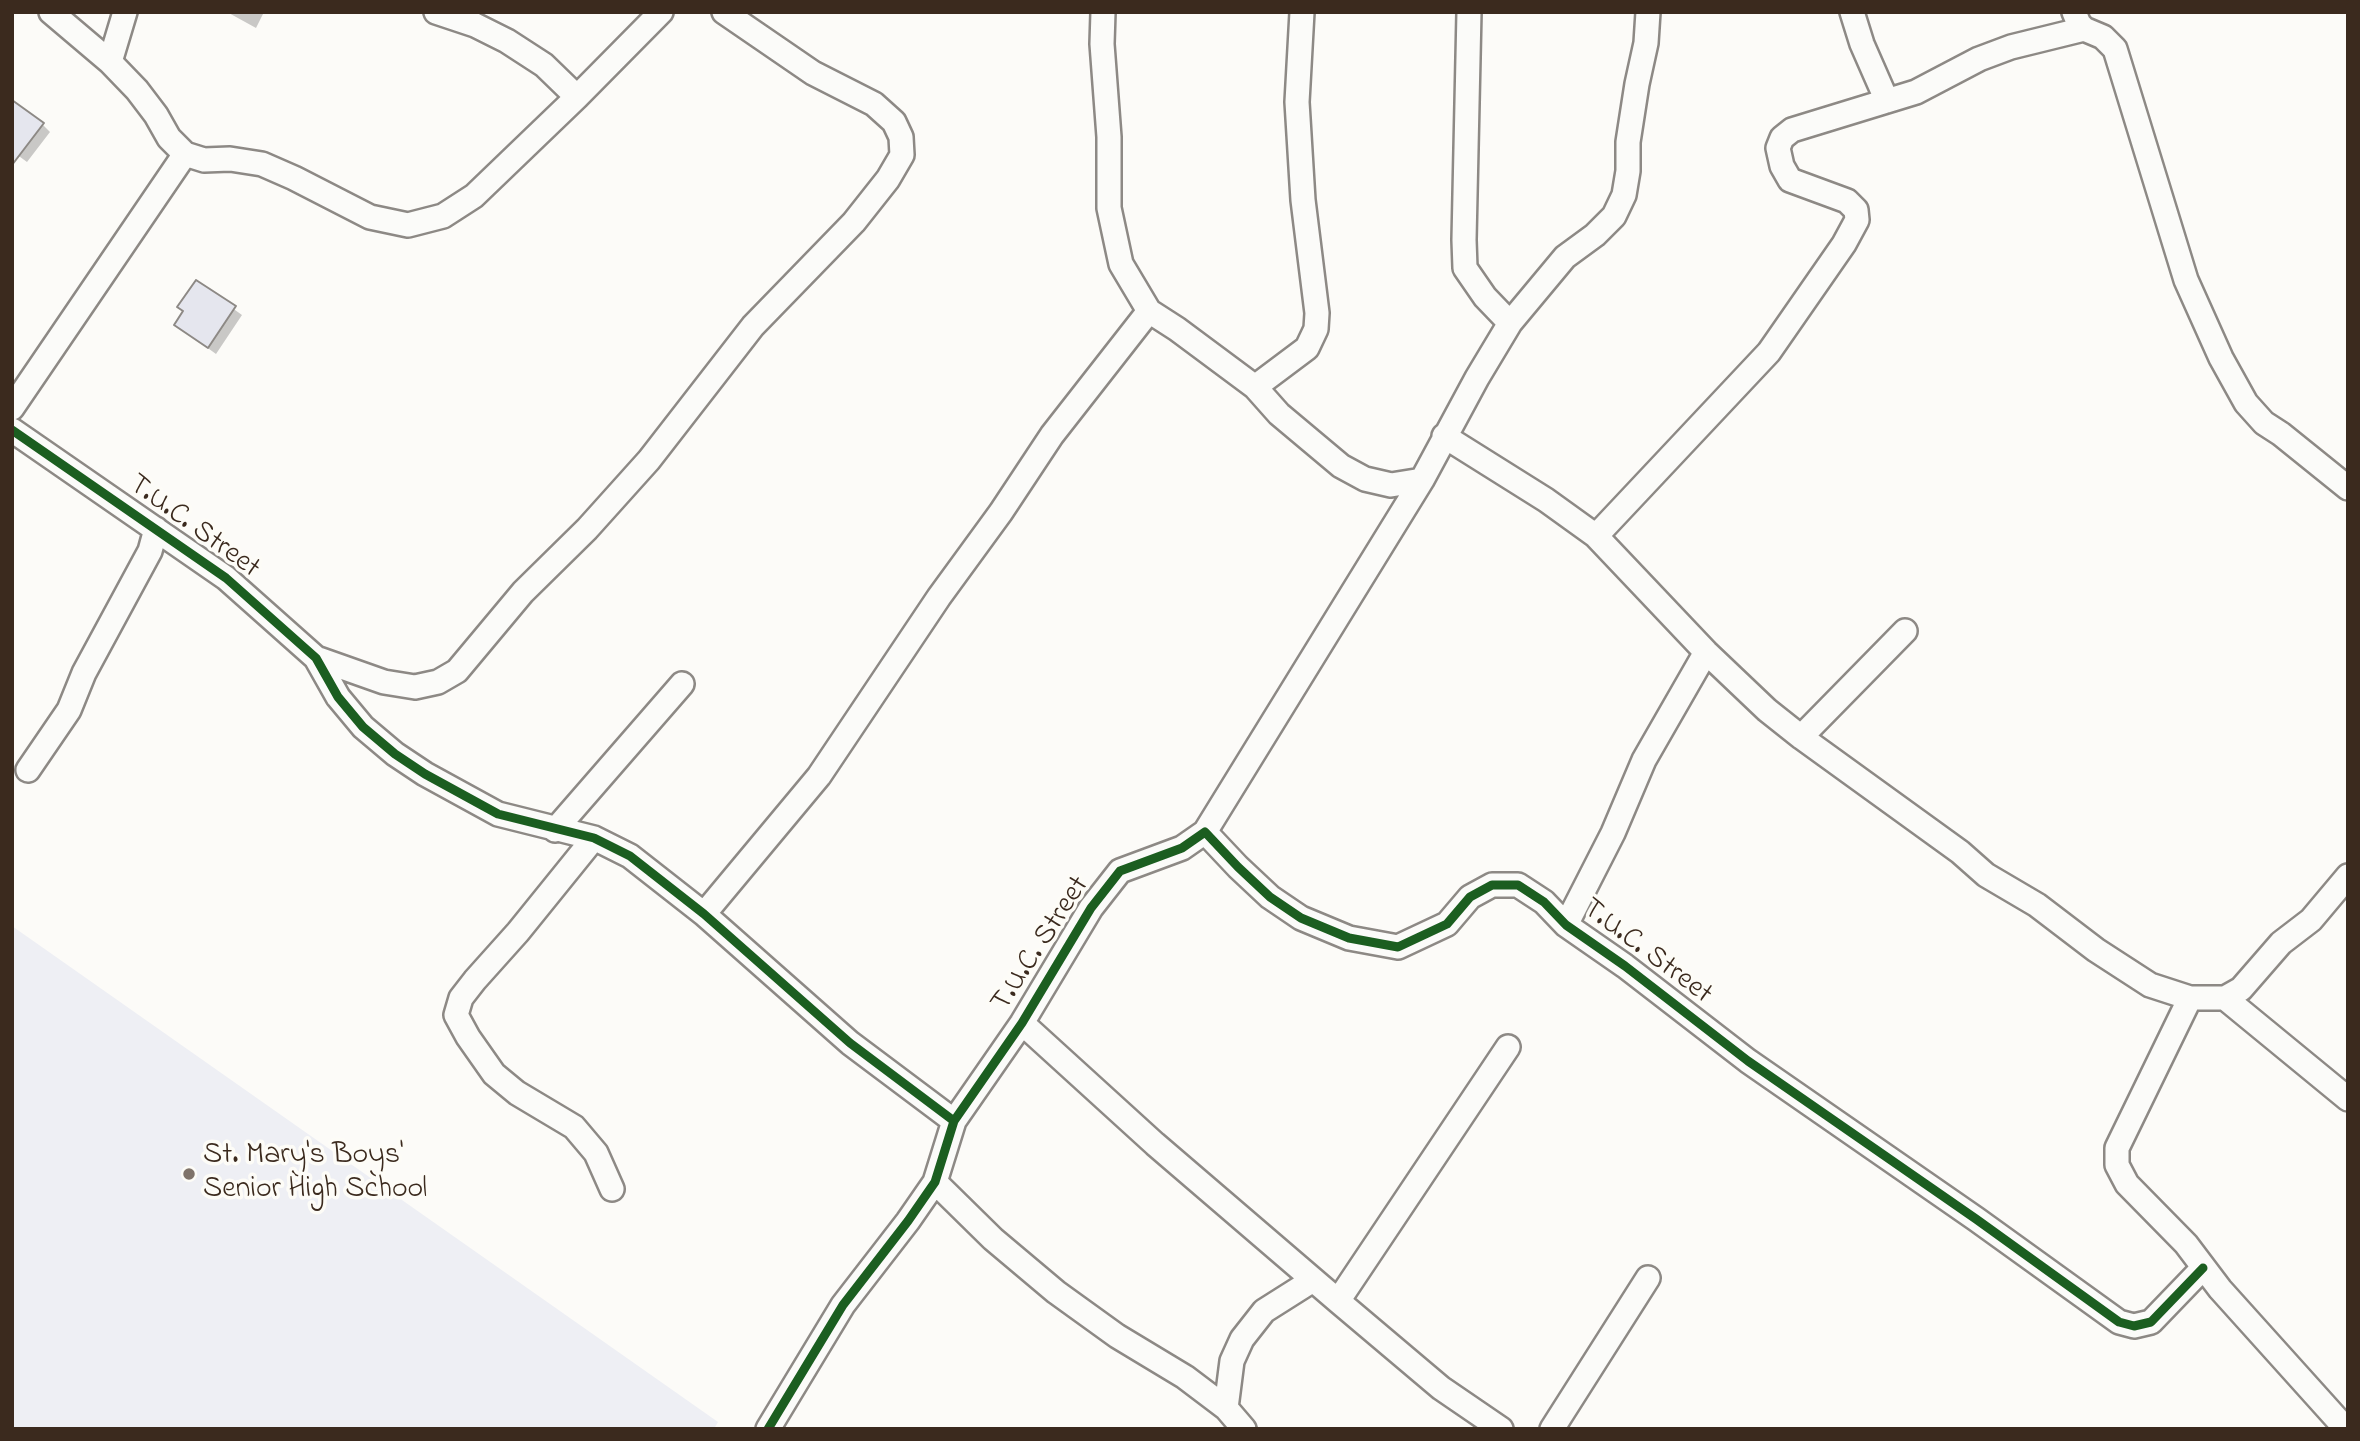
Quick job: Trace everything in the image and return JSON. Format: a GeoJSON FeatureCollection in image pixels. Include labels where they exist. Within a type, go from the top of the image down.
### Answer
{"type":"FeatureCollection","features":[{"type":"Feature","properties":{"kind":"street"},"geometry":{"type":"LineString","coordinates":[[51,12],[110,62],[150,107],[169,138],[186,154],[204,160],[230,159],[262,164],[370,217],[408,225],[443,216],[474,195],[661,12]]}},
{"type":"Feature","properties":{"kind":"street"},"geometry":{"type":"LineString","coordinates":[[110,62],[125,12]]}},
{"type":"Feature","properties":{"kind":"street"},"geometry":{"type":"LineString","coordinates":[[436,12],[475,25],[507,41],[544,65],[577,97]]}},
{"type":"Feature","properties":{"kind":"street"},"geometry":{"type":"LineString","coordinates":[[316,658],[384,682],[415,687],[438,682],[457,671],[523,592],[587,529],[640,470],[753,326],[854,222],[888,179],[902,155],[901,137],[894,122],[874,104],[813,73],[724,12]]}},
{"type":"Feature","properties":{"kind":"street"},"geometry":{"type":"LineString","coordinates":[[1103,12],[1102,44],[1109,137],[1109,208],[1121,264],[1149,312],[1177,329],[1255,387],[1279,414],[1341,466],[1365,479],[1391,485],[1422,480]]}},
{"type":"Feature","properties":{"kind":"street"},"geometry":{"type":"LineString","coordinates":[[1255,387],[1307,348],[1316,329],[1317,313],[1304,201],[1297,102],[1302,12]]}},
{"type":"Feature","properties":{"kind":"street"},"geometry":{"type":"LineString","coordinates":[[1469,12],[1465,268],[1485,297],[1510,323]]}},
{"type":"Feature","properties":{"kind":"street"},"geometry":{"type":"LineString","coordinates":[[1205,832],[1422,480],[1444,436],[1510,323],[1565,257],[1595,235],[1614,216],[1624,195],[1628,171],[1628,142],[1646,43],[1648,12]]}},
{"type":"Feature","properties":{"kind":"street"},"geometry":{"type":"LineString","coordinates":[[1852,12],[1887,101]]}},
{"type":"Feature","properties":{"kind":"street"},"geometry":{"type":"LineString","coordinates":[[1596,536],[1769,352],[1844,244],[1857,220],[1856,210],[1847,201],[1790,180],[1782,166],[1778,148],[1782,138],[1792,131],[1916,92],[1990,55],[2079,21],[2103,37],[2115,49],[2186,280],[2221,358],[2246,403],[2264,423],[2348,488]]}},
{"type":"Feature","properties":{"kind":"street"},"geometry":{"type":"LineString","coordinates":[[12,408],[186,154]]}},
{"type":"Feature","properties":{"kind":"street"},"geometry":{"type":"LineString","coordinates":[[704,914],[819,776],[1052,435],[1149,312]]}},
{"type":"Feature","properties":{"kind":"street","name":"T.U.C. Street"},"geometry":{"type":"LineString","coordinates":[[12,430],[226,578],[316,658],[338,697],[363,727],[395,754],[425,774],[498,814],[594,838],[630,856],[704,914],[850,1043],[954,1121],[1022,1023],[1090,908],[1120,870],[1182,848],[1205,832],[1270,897],[1301,918],[1349,937],[1398,947],[1447,924],[1470,897],[1492,885],[1518,885],[1544,902],[1566,925],[1625,966],[1748,1061],[2119,1322],[2134,1326],[2151,1322],[2203,1268]]}},
{"type":"Feature","properties":{"kind":"street"},"geometry":{"type":"LineString","coordinates":[[1444,436],[1546,500],[1596,536],[1706,652],[1766,710],[1960,852],[1986,875],[2037,905],[2096,950],[2150,985],[2190,998],[2225,998],[2241,989],[2281,943],[2311,920],[2348,876]]}},
{"type":"Feature","properties":{"kind":"street"},"geometry":{"type":"LineString","coordinates":[[28,770],[69,710],[84,673],[150,551],[156,529]]}},
{"type":"Feature","properties":{"kind":"street"},"geometry":{"type":"LineString","coordinates":[[1801,737],[1905,631]]}},
{"type":"Feature","properties":{"kind":"street"},"geometry":{"type":"LineString","coordinates":[[1566,925],[1613,833],[1644,760],[1706,652]]}},
{"type":"Feature","properties":{"kind":"street"},"geometry":{"type":"LineString","coordinates":[[555,830],[682,684]]}},
{"type":"Feature","properties":{"kind":"street"},"geometry":{"type":"LineString","coordinates":[[594,838],[518,932],[475,980],[461,998],[456,1015],[494,1074],[517,1093],[574,1127],[596,1153],[612,1189]]}},
{"type":"Feature","properties":{"kind":"street"},"geometry":{"type":"LineString","coordinates":[[2190,998],[2117,1148],[2117,1166],[2127,1184],[2186,1244],[2203,1268],[2346,1429]]}},
{"type":"Feature","properties":{"kind":"street"},"geometry":{"type":"LineString","coordinates":[[2225,998],[2348,1099]]}},
{"type":"Feature","properties":{"kind":"street"},"geometry":{"type":"LineString","coordinates":[[1022,1023],[1155,1144],[1313,1280],[1441,1388],[1501,1429]]}},
{"type":"Feature","properties":{"kind":"street"},"geometry":{"type":"LineString","coordinates":[[1338,1301],[1508,1047]]}},
{"type":"Feature","properties":{"kind":"street"},"geometry":{"type":"LineString","coordinates":[[779,1423],[843,1305],[935,1182],[954,1121]]}},
{"type":"Feature","properties":{"kind":"street"},"geometry":{"type":"LineString","coordinates":[[935,1182],[993,1239],[1056,1292],[1117,1336],[1185,1377],[1226,1408],[1244,1429]]}},
{"type":"Feature","properties":{"kind":"street"},"geometry":{"type":"LineString","coordinates":[[1552,1429],[1648,1278]]}},
{"type":"Feature","properties":{"kind":"street"},"geometry":{"type":"LineString","coordinates":[[1226,1408],[1232,1362],[1242,1339],[1264,1311],[1313,1280]]}},
{"type":"Feature","properties":{"kind":"shaded area","name":"St. Mary's Boys' Senior High School"},"geometry":{"type":"Polygon","coordinates":[[[12,926],[718,1422],[714,1429],[12,1429],[12,926]]]}},
{"type":"Feature","properties":{"kind":"building"},"geometry":{"type":"Polygon","coordinates":[[[12,100],[44,123],[12,165],[12,100]]]}},
{"type":"Feature","properties":{"kind":"building"},"geometry":{"type":"Polygon","coordinates":[[[196,280],[236,306],[208,348],[174,325],[183,311],[177,307],[196,280]]]}},
{"type":"Feature","properties":{"kind":"cycle path"},"geometry":{"type":"LineString","coordinates":[[12,430],[226,578],[316,658],[338,697],[363,727],[395,754],[425,774],[498,814],[594,838],[630,856],[704,914],[850,1043],[954,1121]]}},
{"type":"Feature","properties":{"kind":"cycle path"},"geometry":{"type":"LineString","coordinates":[[768,1429],[843,1305],[935,1182],[954,1121],[1022,1023],[1091,908],[1120,871],[1182,848],[1205,832],[1270,897],[1301,918],[1349,938],[1398,947],[1447,924],[1470,897],[1492,885],[1518,885],[1544,902],[1566,925],[1625,966],[1748,1061],[2119,1322],[2134,1326],[2151,1322],[2203,1268]]}},
{"type":"Feature","properties":{"kind":"place","name":"St. Mary's Boys' Senior High School"},"geometry":{"type":"Point","coordinates":[189,1174]}}]}
